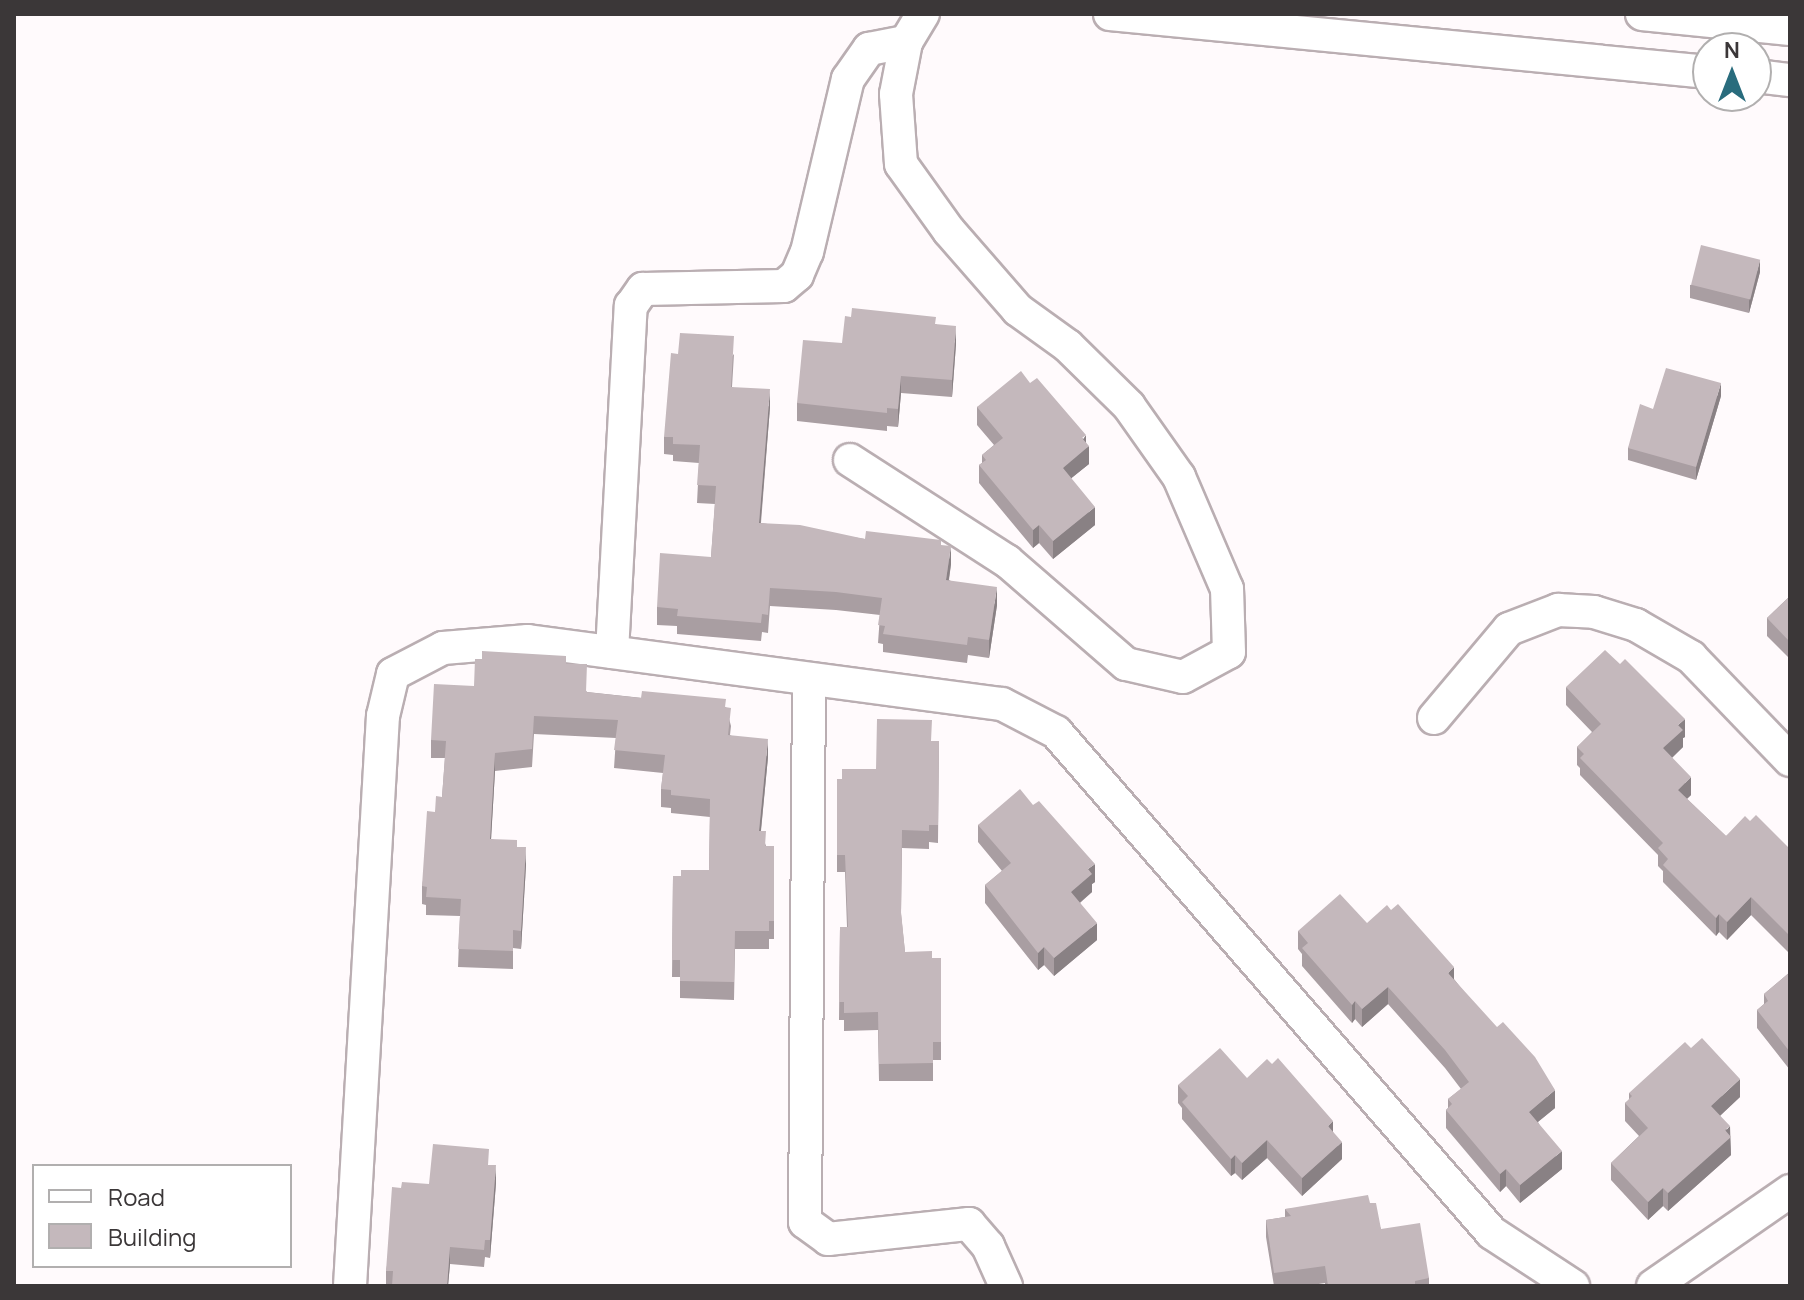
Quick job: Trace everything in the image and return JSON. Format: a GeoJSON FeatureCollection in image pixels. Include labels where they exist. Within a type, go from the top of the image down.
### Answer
{"type":"FeatureCollection","features":[{"type":"Feature","properties":{"kind":"street"},"geometry":{"type":"LineString","coordinates":[[850,460],[1007,561],[1126,664],[1183,677],[1229,652],[1227,589],[1179,477],[1129,406],[1068,346],[1018,310],[949,231],[901,164],[896,94],[906,42],[923,14]]}},
{"type":"Feature","properties":{"kind":"street"},"geometry":{"type":"LineString","coordinates":[[1110,14],[1692,70]]}},
{"type":"Feature","properties":{"kind":"street"},"geometry":{"type":"LineString","coordinates":[[1642,14],[1790,29]]}},
{"type":"Feature","properties":{"kind":"street"},"geometry":{"type":"LineString","coordinates":[[612,652],[631,306],[643,289],[784,286],[797,275],[807,252],[848,79],[869,49],[906,42]]}},
{"type":"Feature","properties":{"kind":"street"},"geometry":{"type":"LineString","coordinates":[[1434,718],[1509,629],[1558,610],[1594,612],[1636,625],[1691,657],[1790,760]]}},
{"type":"Feature","properties":{"kind":"street"},"geometry":{"type":"LineString","coordinates":[[350,1286],[383,716],[393,674],[443,648],[528,641],[1002,704],[1056,732],[1492,1233],[1573,1286]]}},
{"type":"Feature","properties":{"kind":"street"},"geometry":{"type":"LineString","coordinates":[[809,679],[805,1222],[828,1239],[969,1224],[988,1246],[1006,1286]]}},
{"type":"Feature","properties":{"kind":"street"},"geometry":{"type":"LineString","coordinates":[[1653,1286],[1790,1191]]}},
{"type":"Feature","properties":{"kind":"building"},"geometry":{"type":"Polygon","coordinates":[[[1701,245],[1760,260],[1750,300],[1691,285],[1701,245]]]}},
{"type":"Feature","properties":{"kind":"building"},"geometry":{"type":"Polygon","coordinates":[[[852,308],[936,317],[935,324],[956,326],[952,380],[901,376],[898,409],[887,408],[887,413],[797,403],[803,340],[842,343],[845,316],[851,317],[852,308]]]}},
{"type":"Feature","properties":{"kind":"building"},"geometry":{"type":"Polygon","coordinates":[[[680,333],[734,336],[731,387],[770,389],[759,523],[800,525],[865,539],[866,531],[941,540],[941,545],[951,546],[946,580],[997,587],[989,640],[968,637],[967,645],[883,634],[885,626],[878,625],[882,598],[836,592],[770,588],[768,615],[762,614],[761,623],[677,616],[678,609],[657,607],[660,553],[711,557],[716,486],[697,485],[700,445],[673,444],[673,437],[664,437],[671,353],[678,354],[680,333]]]}},
{"type":"Feature","properties":{"kind":"building"},"geometry":{"type":"Polygon","coordinates":[[[1666,368],[1721,383],[1696,467],[1628,448],[1640,404],[1653,409],[1666,368]]]}},
{"type":"Feature","properties":{"kind":"building"},"geometry":{"type":"Polygon","coordinates":[[[1021,371],[1030,383],[1037,378],[1086,435],[1082,438],[1089,446],[1063,468],[1095,507],[1053,541],[1039,525],[1033,530],[979,465],[986,460],[982,455],[1003,438],[977,407],[1021,371]]]}},
{"type":"Feature","properties":{"kind":"building"},"geometry":{"type":"Polygon","coordinates":[[[1790,596],[1790,642],[1767,618],[1790,596]]]}},
{"type":"Feature","properties":{"kind":"building"},"geometry":{"type":"Polygon","coordinates":[[[1605,650],[1620,664],[1625,659],[1685,719],[1678,725],[1683,730],[1663,748],[1691,777],[1678,790],[1726,836],[1745,816],[1750,821],[1756,815],[1790,849],[1790,936],[1751,897],[1727,922],[1719,914],[1716,918],[1663,865],[1668,859],[1658,848],[1663,843],[1580,758],[1584,754],[1577,747],[1601,724],[1566,687],[1605,650]]]}},
{"type":"Feature","properties":{"kind":"building"},"geometry":{"type":"Polygon","coordinates":[[[482,651],[566,656],[566,664],[587,664],[586,692],[641,698],[642,691],[726,699],[725,707],[731,708],[728,735],[768,739],[759,831],[766,831],[765,846],[774,846],[774,921],[769,921],[769,931],[735,931],[734,982],[680,981],[680,960],[672,960],[673,876],[681,876],[681,870],[709,870],[710,799],[671,795],[671,790],[661,789],[665,755],[614,750],[618,720],[534,716],[532,749],[495,753],[490,839],[517,840],[517,847],[526,847],[521,931],[513,930],[513,951],[458,949],[461,899],[426,897],[427,887],[422,886],[427,811],[435,812],[436,796],[442,797],[446,741],[431,740],[434,684],[474,686],[475,659],[482,659],[482,651]]]}},
{"type":"Feature","properties":{"kind":"building"},"geometry":{"type":"Polygon","coordinates":[[[877,719],[932,720],[931,741],[939,741],[938,825],[929,825],[929,831],[902,830],[901,912],[905,952],[932,951],[932,958],[941,958],[941,1042],[933,1042],[933,1063],[879,1064],[878,1012],[844,1013],[844,1002],[839,1002],[840,927],[848,927],[845,855],[837,855],[837,779],[842,779],[842,769],[876,769],[877,719]]]}},
{"type":"Feature","properties":{"kind":"building"},"geometry":{"type":"Polygon","coordinates":[[[1020,789],[1033,805],[1039,801],[1095,864],[1088,869],[1092,874],[1071,892],[1097,923],[1054,958],[1044,947],[1038,953],[985,885],[1011,863],[978,825],[1020,789]]]}},
{"type":"Feature","properties":{"kind":"building"},"geometry":{"type":"Polygon","coordinates":[[[1340,894],[1367,923],[1387,905],[1391,910],[1398,904],[1454,967],[1448,973],[1497,1027],[1503,1022],[1535,1057],[1555,1090],[1529,1112],[1562,1151],[1520,1185],[1506,1169],[1500,1174],[1446,1110],[1452,1104],[1448,1099],[1469,1082],[1445,1050],[1388,987],[1362,1009],[1355,1001],[1352,1005],[1302,948],[1308,943],[1298,931],[1340,894]]]}},
{"type":"Feature","properties":{"kind":"building"},"geometry":{"type":"Polygon","coordinates":[[[1790,972],[1790,1052],[1757,1010],[1768,1001],[1764,994],[1790,972]]]}},
{"type":"Feature","properties":{"kind":"building"},"geometry":{"type":"Polygon","coordinates":[[[1702,1038],[1740,1079],[1711,1106],[1730,1126],[1725,1130],[1731,1137],[1668,1193],[1663,1188],[1648,1202],[1611,1163],[1648,1128],[1625,1103],[1632,1096],[1629,1093],[1685,1042],[1691,1048],[1702,1038]]]}},
{"type":"Feature","properties":{"kind":"building"},"geometry":{"type":"Polygon","coordinates":[[[1220,1048],[1247,1078],[1267,1059],[1272,1064],[1278,1058],[1333,1121],[1328,1126],[1342,1142],[1302,1178],[1267,1140],[1242,1163],[1235,1155],[1231,1159],[1182,1102],[1188,1096],[1178,1085],[1220,1048]]]}},
{"type":"Feature","properties":{"kind":"building"},"geometry":{"type":"Polygon","coordinates":[[[433,1144],[489,1149],[488,1165],[496,1165],[490,1240],[485,1240],[484,1250],[450,1247],[447,1286],[392,1286],[393,1271],[386,1271],[392,1187],[401,1188],[402,1182],[429,1184],[433,1144]]]}},
{"type":"Feature","properties":{"kind":"building"},"geometry":{"type":"Polygon","coordinates":[[[1368,1195],[1370,1203],[1376,1203],[1381,1229],[1420,1223],[1429,1278],[1415,1281],[1415,1286],[1328,1286],[1325,1266],[1274,1273],[1266,1220],[1291,1216],[1285,1209],[1368,1195]]]}}]}
